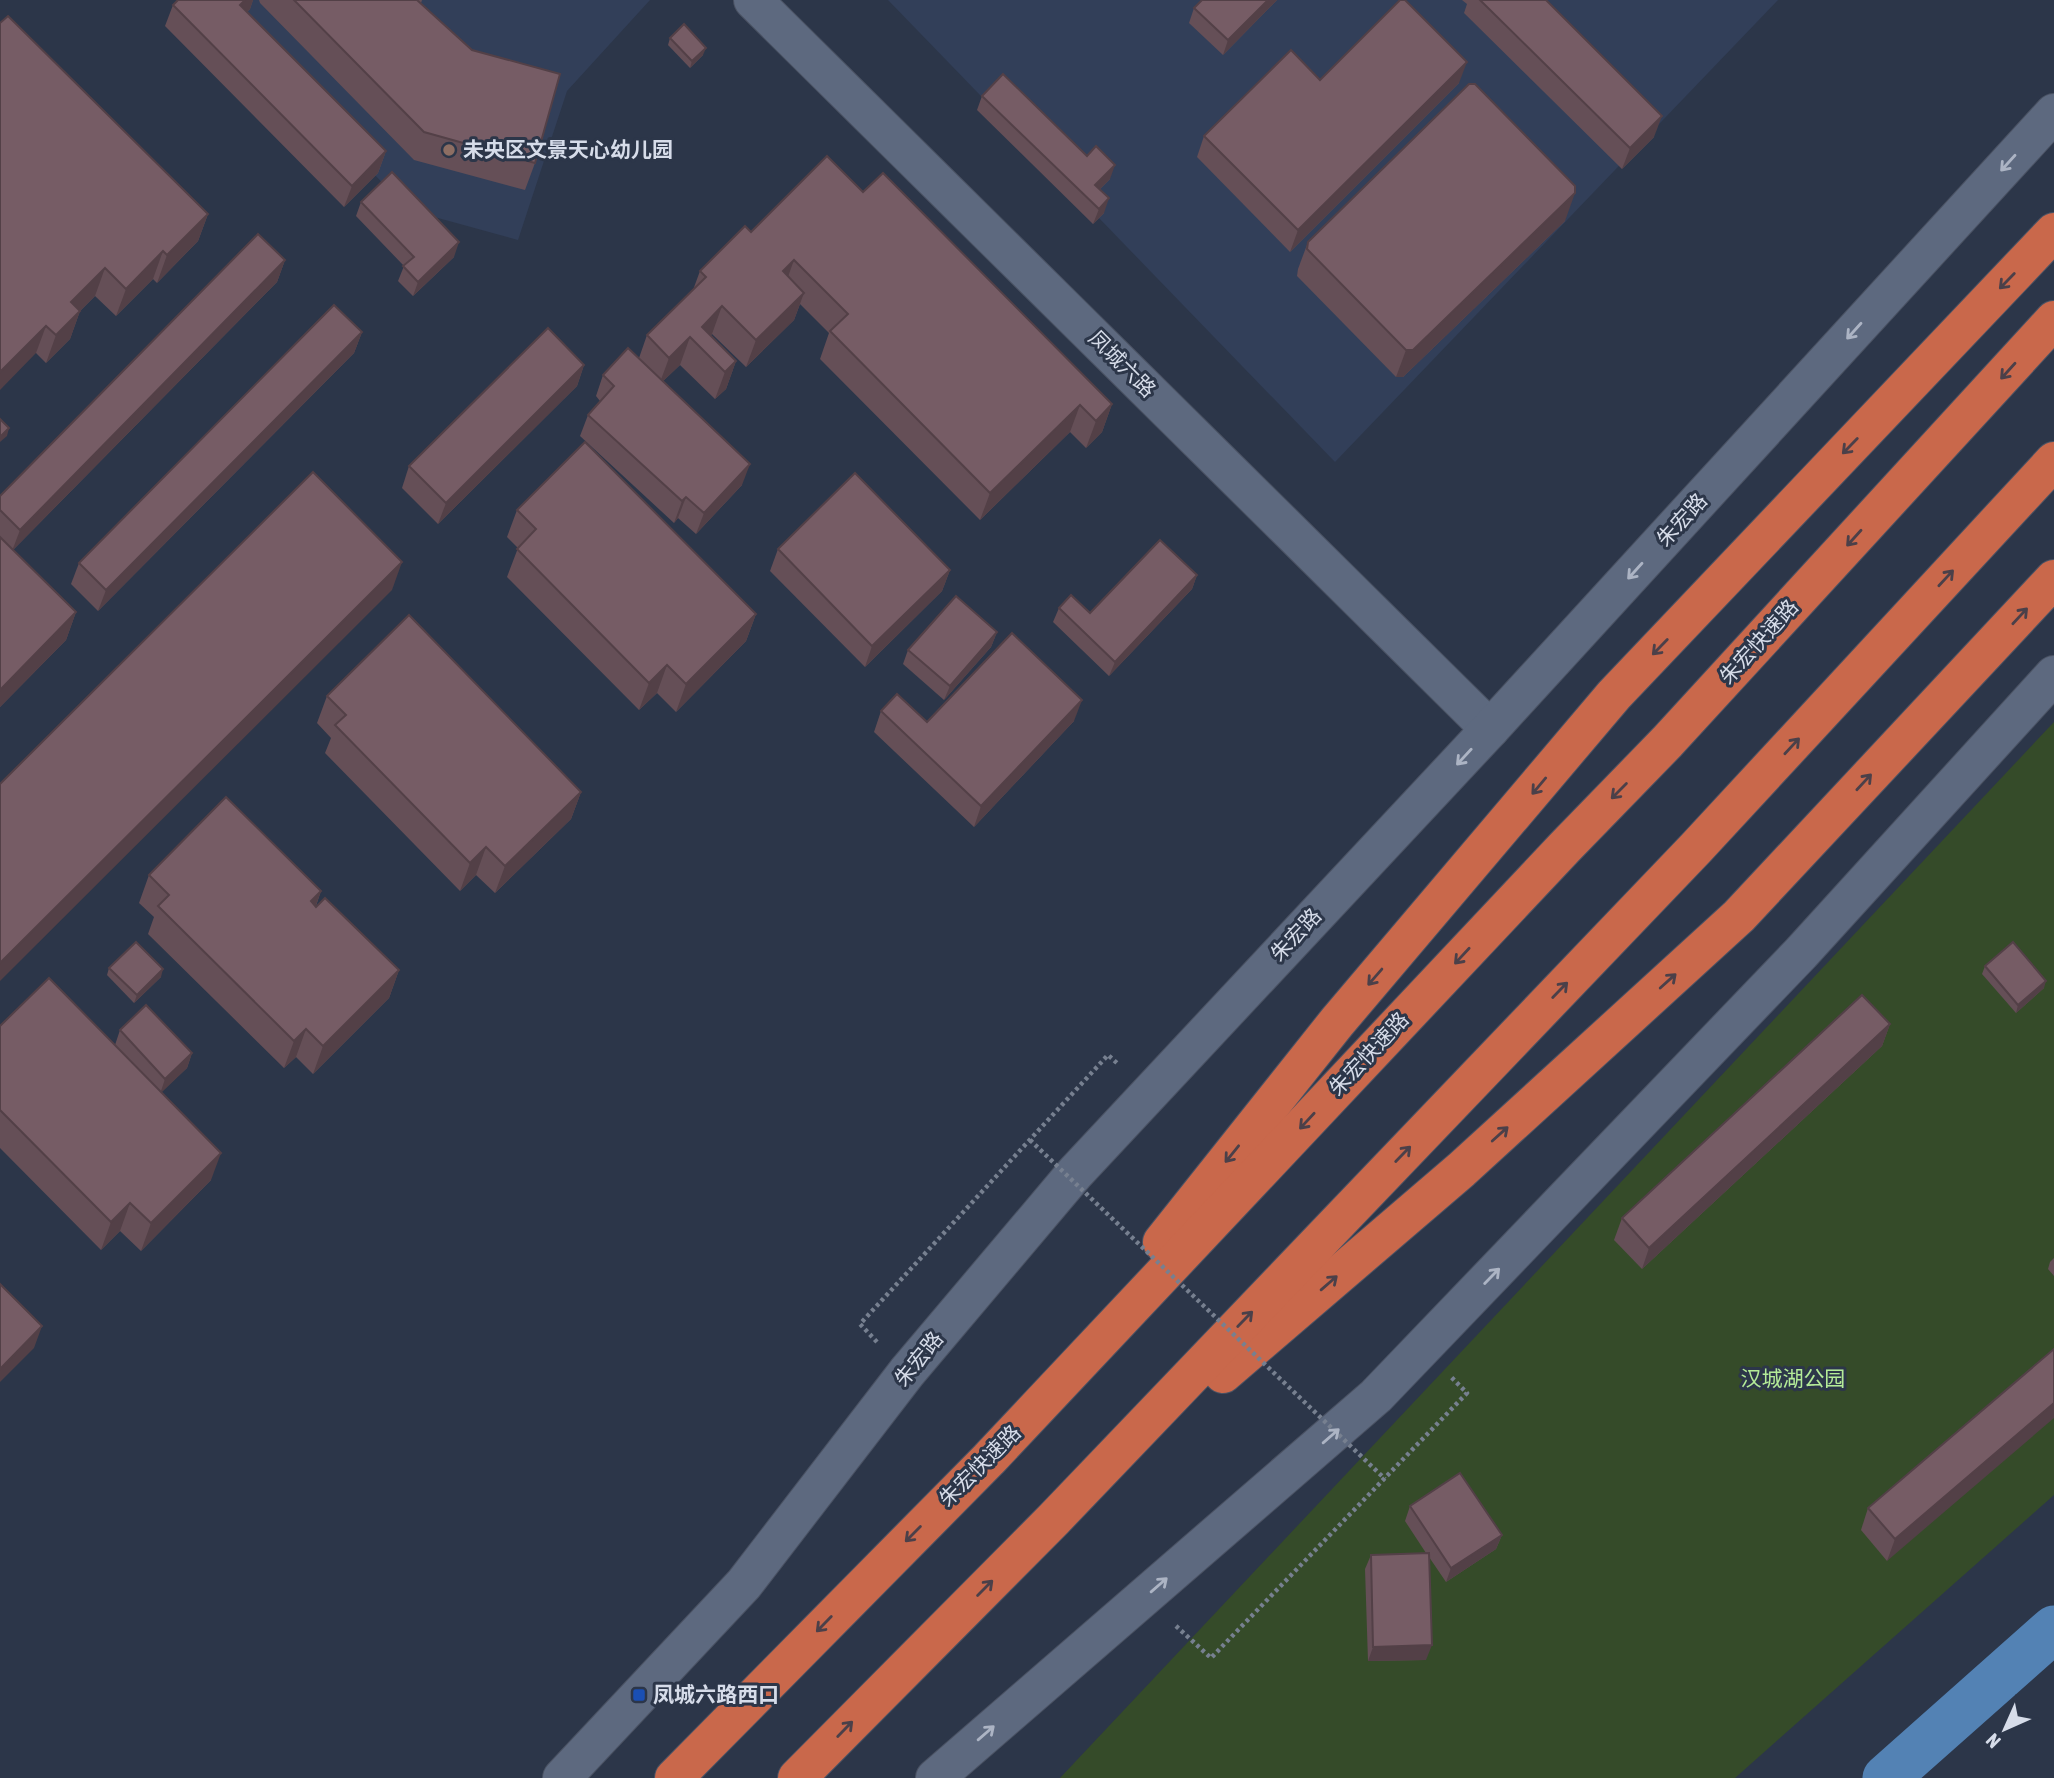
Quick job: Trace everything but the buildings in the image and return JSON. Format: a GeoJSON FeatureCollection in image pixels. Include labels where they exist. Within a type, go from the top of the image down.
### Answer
{"type":"FeatureCollection","features":[{"type":"Feature","properties":{"kind":"highway"},"geometry":{"type":"LineString","coordinates":[[989,1459],[1337,1022],[1614,695],[2054,232]]}},
{"type":"Feature","properties":{"kind":"highway","name":"朱宏快速路"},"geometry":{"type":"LineString","coordinates":[[674,1778],[871,1575],[989,1459],[1667,742],[2054,320]]}},
{"type":"Feature","properties":{"kind":"highway"},"geometry":{"type":"LineString","coordinates":[[797,1778],[1054,1519],[1745,796],[2054,461]]}},
{"type":"Feature","properties":{"kind":"highway"},"geometry":{"type":"LineString","coordinates":[[1054,1519],[1461,1170],[1739,916],[2054,579]]}},
{"type":"Feature","properties":{"kind":"main road","name":"凤城六路"},"geometry":{"type":"LineString","coordinates":[[754,0],[1490,729]]}},
{"type":"Feature","properties":{"kind":"main road","name":"朱宏路"},"geometry":{"type":"LineString","coordinates":[[562,1778],[744,1584],[907,1373],[1075,1173],[1490,729],[2054,113]]}},
{"type":"Feature","properties":{"kind":"main road"},"geometry":{"type":"LineString","coordinates":[[935,1778],[1376,1396],[1801,953],[2054,676]]}},
{"type":"Feature","properties":{"kind":"path"},"geometry":{"type":"LineString","coordinates":[[860,1324],[1108,1055]]}},
{"type":"Feature","properties":{"kind":"path"},"geometry":{"type":"LineString","coordinates":[[1030,1140],[1385,1479]]}},
{"type":"Feature","properties":{"kind":"path"},"geometry":{"type":"LineString","coordinates":[[1211,1658],[1467,1393]]}},
{"type":"Feature","properties":{"kind":"shaded area","name":"未央区文景天心幼儿园"},"geometry":{"type":"Polygon","coordinates":[[[240,0],[650,0],[567,91],[518,240],[409,210],[250,47],[240,0]]]}},
{"type":"Feature","properties":{"kind":"shaded area"},"geometry":{"type":"Polygon","coordinates":[[[888,0],[1778,0],[1335,462],[888,0]]]}},
{"type":"Feature","properties":{"kind":"green space","name":"汉城湖公园"},"geometry":{"type":"Polygon","coordinates":[[[2054,722],[2054,1495],[1735,1778],[1060,1778],[2054,722]]]}},
{"type":"Feature","properties":{"kind":"waterway"},"geometry":{"type":"LineString","coordinates":[[1886,1778],[2054,1629]]}},
{"type":"Feature","properties":{"kind":"place","name":"未央区文景天心幼儿园"},"geometry":{"type":"Point","coordinates":[449,150]}},
{"type":"Feature","properties":{"kind":"place","name":"凤城六路西口"},"geometry":{"type":"Point","coordinates":[639,1695]}}]}
